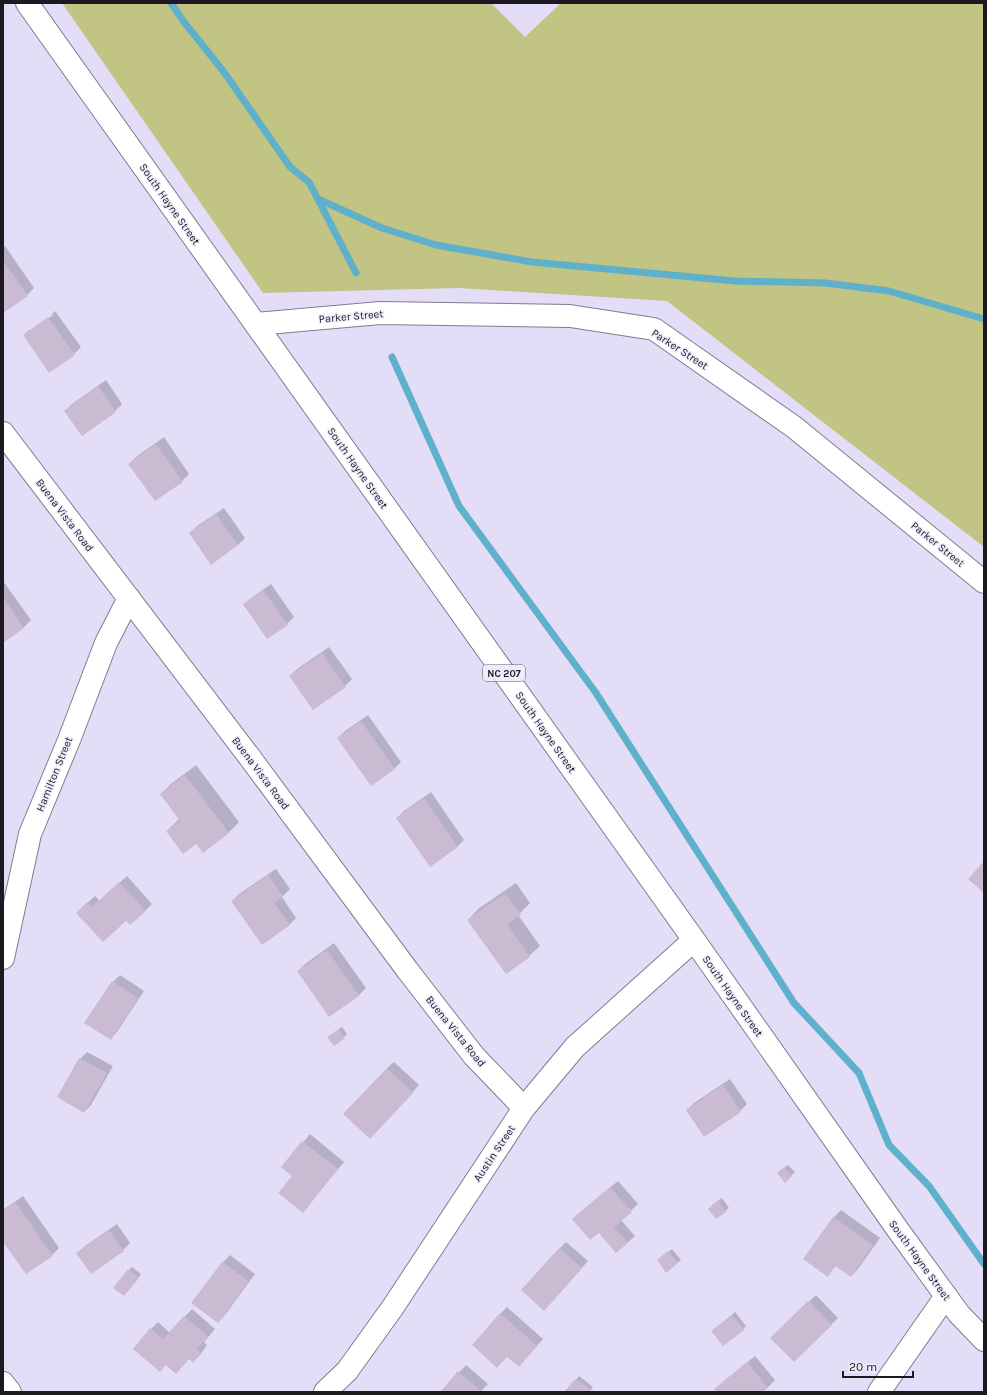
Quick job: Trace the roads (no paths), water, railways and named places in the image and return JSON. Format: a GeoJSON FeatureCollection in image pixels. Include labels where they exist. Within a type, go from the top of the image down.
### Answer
{"type":"FeatureCollection","features":[{"type":"Feature","properties":{"kind":"street","name":"South Hayne Street"},"geometry":{"type":"LineString","coordinates":[[27,3],[946,1296],[959,1314],[984,1340]]}},
{"type":"Feature","properties":{"kind":"street","name":"Parker Street"},"geometry":{"type":"LineString","coordinates":[[256,324],[380,312],[570,316],[654,329],[794,427],[984,582]]}},
{"type":"Feature","properties":{"kind":"street","name":"Buena Vista Road"},"geometry":{"type":"LineString","coordinates":[[3,433],[251,759],[404,965],[474,1056],[524,1108]]}},
{"type":"Feature","properties":{"kind":"street","name":"Hamilton Street"},"geometry":{"type":"LineString","coordinates":[[3,958],[30,834],[69,740],[106,643],[129,598]]}},
{"type":"Feature","properties":{"kind":"street","name":"Austin Street"},"geometry":{"type":"LineString","coordinates":[[325,1392],[347,1371],[393,1307],[524,1108],[575,1047],[694,940]]}},
{"type":"Feature","properties":{"kind":"street"},"geometry":{"type":"LineString","coordinates":[[879,1392],[946,1296]]}},
{"type":"Feature","properties":{"kind":"street"},"geometry":{"type":"LineString","coordinates":[[3,1383],[10,1392]]}},
{"type":"Feature","properties":{"kind":"waterway"},"geometry":{"type":"LineString","coordinates":[[171,3],[184,22],[224,72],[290,167],[309,182],[356,273]]}},
{"type":"Feature","properties":{"kind":"waterway"},"geometry":{"type":"LineString","coordinates":[[318,199],[382,228],[436,245],[532,262],[735,281],[825,283],[889,291],[984,319]]}},
{"type":"Feature","properties":{"kind":"waterway"},"geometry":{"type":"LineString","coordinates":[[392,357],[459,506],[596,693],[794,1003],[859,1073],[889,1145],[929,1186],[984,1264]]}}]}
